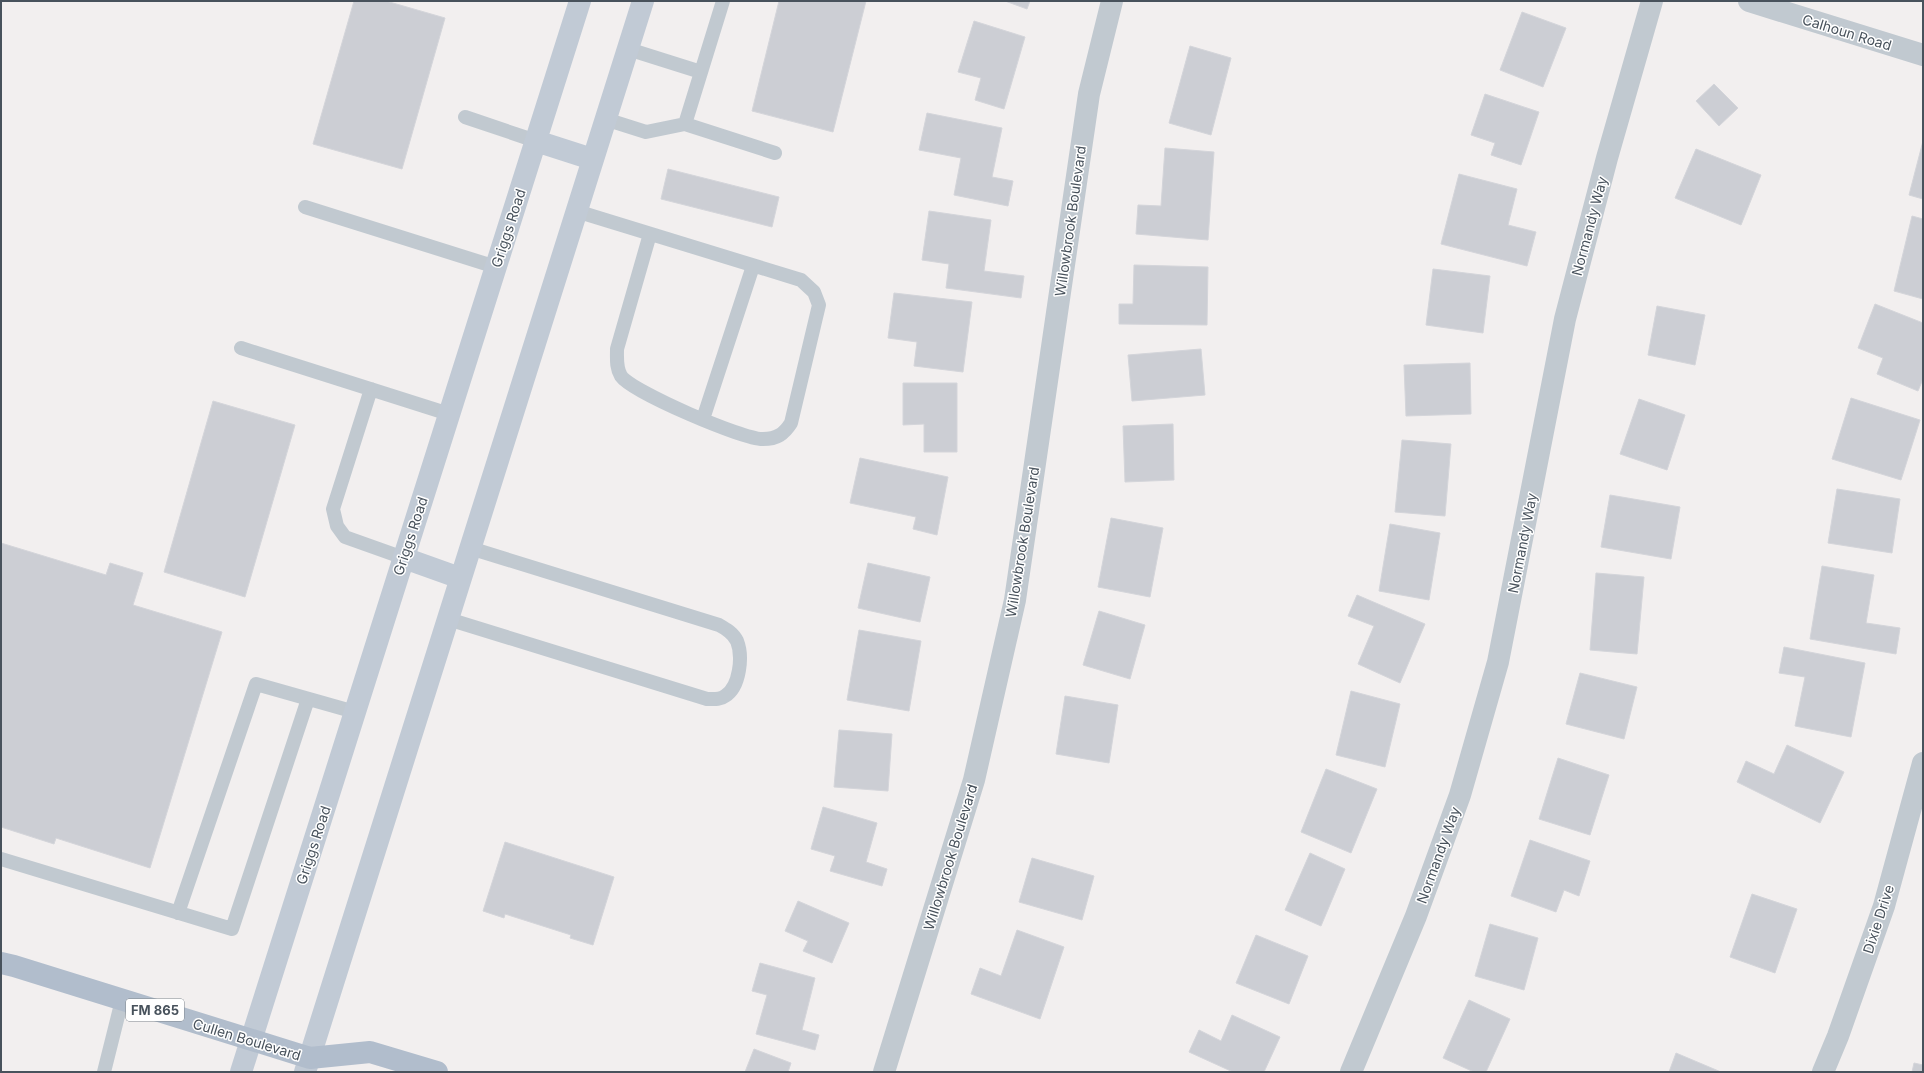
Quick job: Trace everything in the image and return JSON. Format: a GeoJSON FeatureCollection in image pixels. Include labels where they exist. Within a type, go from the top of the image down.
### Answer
{"type":"FeatureCollection","features":[{"type":"Feature","properties":{"kind":"main road","name":"Griggs Road"},"geometry":{"type":"LineString","coordinates":[[241,1072],[580,1]]}},
{"type":"Feature","properties":{"kind":"main road"},"geometry":{"type":"LineString","coordinates":[[313,1067],[460,578],[643,1]]}},
{"type":"Feature","properties":{"kind":"main road"},"geometry":{"type":"LineString","coordinates":[[536,142],[592,159]]}},
{"type":"Feature","properties":{"kind":"main road"},"geometry":{"type":"LineString","coordinates":[[404,558],[460,578]]}},
{"type":"Feature","properties":{"kind":"main road","name":"Cullen Boulevard"},"geometry":{"type":"LineString","coordinates":[[1,963],[251,1040],[313,1067],[370,1052],[437,1072]]}},
{"type":"Feature","properties":{"kind":"street","name":"Willowbrook Boulevard"},"geometry":{"type":"LineString","coordinates":[[884,1072],[974,780],[1015,600],[1089,94],[1112,1]]}},
{"type":"Feature","properties":{"kind":"street","name":"Normandy Way"},"geometry":{"type":"LineString","coordinates":[[1351,1072],[1416,916],[1460,795],[1498,662],[1565,319],[1607,158],[1652,1]]}},
{"type":"Feature","properties":{"kind":"street","name":"Calhoun Road"},"geometry":{"type":"LineString","coordinates":[[1749,1],[1923,55]]}},
{"type":"Feature","properties":{"kind":"street","name":"Dixie Drive"},"geometry":{"type":"LineString","coordinates":[[1823,1072],[1838,1036],[1884,906],[1923,764]]}},
{"type":"Feature","properties":{"kind":"lane"},"geometry":{"type":"LineString","coordinates":[[685,124],[723,1]]}},
{"type":"Feature","properties":{"kind":"lane"},"geometry":{"type":"LineString","coordinates":[[628,49],[701,72]]}},
{"type":"Feature","properties":{"kind":"lane"},"geometry":{"type":"LineString","coordinates":[[465,117],[536,142]]}},
{"type":"Feature","properties":{"kind":"lane"},"geometry":{"type":"LineString","coordinates":[[605,119],[646,132],[685,124],[775,153]]}},
{"type":"Feature","properties":{"kind":"lane"},"geometry":{"type":"LineString","coordinates":[[305,207],[496,267]]}},
{"type":"Feature","properties":{"kind":"lane"},"geometry":{"type":"LineString","coordinates":[[576,211],[801,280],[814,292],[819,306],[791,423],[785,433],[777,437],[762,439],[746,436],[703,419],[653,396],[622,377],[618,368],[617,350],[650,234]]}},
{"type":"Feature","properties":{"kind":"lane"},"geometry":{"type":"LineString","coordinates":[[703,419],[753,266]]}},
{"type":"Feature","properties":{"kind":"lane"},"geometry":{"type":"LineString","coordinates":[[241,348],[449,414]]}},
{"type":"Feature","properties":{"kind":"lane"},"geometry":{"type":"LineString","coordinates":[[371,389],[333,509],[336,526],[346,537],[404,558]]}},
{"type":"Feature","properties":{"kind":"lane"},"geometry":{"type":"LineString","coordinates":[[448,619],[707,699],[716,699],[726,696],[734,688],[738,671],[740,651],[736,640],[729,631],[718,625],[470,548]]}},
{"type":"Feature","properties":{"kind":"lane"},"geometry":{"type":"LineString","coordinates":[[178,913],[256,684],[355,712]]}},
{"type":"Feature","properties":{"kind":"lane"},"geometry":{"type":"LineString","coordinates":[[1,859],[232,928],[308,699]]}},
{"type":"Feature","properties":{"kind":"lane"},"geometry":{"type":"LineString","coordinates":[[104,1072],[122,1000]]}},
{"type":"Feature","properties":{"kind":"building"},"geometry":{"type":"Polygon","coordinates":[[[354,1],[386,1],[445,18],[402,169],[313,144],[354,1]]]}},
{"type":"Feature","properties":{"kind":"building"},"geometry":{"type":"Polygon","coordinates":[[[779,1],[866,1],[833,132],[752,111],[779,1]]]}},
{"type":"Feature","properties":{"kind":"building"},"geometry":{"type":"Polygon","coordinates":[[[1005,1],[1030,1],[1027,9],[1005,1]]]}},
{"type":"Feature","properties":{"kind":"building"},"geometry":{"type":"Polygon","coordinates":[[[1522,12],[1566,28],[1543,87],[1500,70],[1522,12]]]}},
{"type":"Feature","properties":{"kind":"building"},"geometry":{"type":"Polygon","coordinates":[[[974,21],[1025,37],[1004,109],[975,100],[981,78],[958,72],[974,21]]]}},
{"type":"Feature","properties":{"kind":"building"},"geometry":{"type":"Polygon","coordinates":[[[1190,46],[1231,58],[1211,135],[1169,123],[1190,46]]]}},
{"type":"Feature","properties":{"kind":"building"},"geometry":{"type":"Polygon","coordinates":[[[1714,84],[1738,108],[1719,126],[1696,101],[1714,84]]]}},
{"type":"Feature","properties":{"kind":"building"},"geometry":{"type":"Polygon","coordinates":[[[1485,94],[1539,112],[1521,165],[1491,155],[1495,143],[1471,135],[1485,94]]]}},
{"type":"Feature","properties":{"kind":"building"},"geometry":{"type":"Polygon","coordinates":[[[927,113],[1002,128],[992,177],[1013,181],[1008,206],[954,195],[961,158],[919,150],[927,113]]]}},
{"type":"Feature","properties":{"kind":"building"},"geometry":{"type":"Polygon","coordinates":[[[1923,141],[1923,199],[1909,195],[1923,141]]]}},
{"type":"Feature","properties":{"kind":"building"},"geometry":{"type":"Polygon","coordinates":[[[1165,148],[1214,152],[1208,240],[1136,234],[1138,205],[1161,206],[1165,148]]]}},
{"type":"Feature","properties":{"kind":"building"},"geometry":{"type":"Polygon","coordinates":[[[1696,149],[1761,175],[1741,225],[1675,198],[1696,149]]]}},
{"type":"Feature","properties":{"kind":"building"},"geometry":{"type":"Polygon","coordinates":[[[668,169],[779,197],[772,227],[661,199],[668,169]]]}},
{"type":"Feature","properties":{"kind":"building"},"geometry":{"type":"Polygon","coordinates":[[[1459,174],[1517,189],[1508,225],[1536,232],[1527,266],[1441,244],[1459,174]]]}},
{"type":"Feature","properties":{"kind":"building"},"geometry":{"type":"Polygon","coordinates":[[[929,211],[991,220],[984,271],[1024,276],[1021,298],[946,288],[949,264],[922,260],[929,211]]]}},
{"type":"Feature","properties":{"kind":"building"},"geometry":{"type":"Polygon","coordinates":[[[1912,216],[1923,219],[1923,299],[1894,291],[1912,216]]]}},
{"type":"Feature","properties":{"kind":"building"},"geometry":{"type":"Polygon","coordinates":[[[1134,265],[1208,267],[1207,325],[1119,324],[1119,304],[1133,304],[1134,265]]]}},
{"type":"Feature","properties":{"kind":"building"},"geometry":{"type":"Polygon","coordinates":[[[1433,269],[1490,276],[1483,333],[1426,325],[1433,269]]]}},
{"type":"Feature","properties":{"kind":"building"},"geometry":{"type":"Polygon","coordinates":[[[894,293],[972,302],[963,372],[914,366],[917,342],[888,338],[894,293]]]}},
{"type":"Feature","properties":{"kind":"building"},"geometry":{"type":"Polygon","coordinates":[[[1875,304],[1923,323],[1923,379],[1918,391],[1877,374],[1883,358],[1858,348],[1875,304]]]}},
{"type":"Feature","properties":{"kind":"building"},"geometry":{"type":"Polygon","coordinates":[[[1657,306],[1705,315],[1695,365],[1648,355],[1657,306]]]}},
{"type":"Feature","properties":{"kind":"building"},"geometry":{"type":"Polygon","coordinates":[[[1201,349],[1205,395],[1132,401],[1128,355],[1201,349]]]}},
{"type":"Feature","properties":{"kind":"building"},"geometry":{"type":"Polygon","coordinates":[[[1470,363],[1471,414],[1406,416],[1404,365],[1470,363]]]}},
{"type":"Feature","properties":{"kind":"building"},"geometry":{"type":"Polygon","coordinates":[[[903,383],[957,383],[957,452],[924,452],[924,424],[903,425],[903,383]]]}},
{"type":"Feature","properties":{"kind":"building"},"geometry":{"type":"Polygon","coordinates":[[[1851,398],[1920,420],[1901,480],[1832,459],[1851,398]]]}},
{"type":"Feature","properties":{"kind":"building"},"geometry":{"type":"Polygon","coordinates":[[[1639,399],[1685,415],[1667,470],[1620,454],[1639,399]]]}},
{"type":"Feature","properties":{"kind":"building"},"geometry":{"type":"Polygon","coordinates":[[[213,401],[295,425],[245,597],[164,572],[213,401]]]}},
{"type":"Feature","properties":{"kind":"building"},"geometry":{"type":"Polygon","coordinates":[[[1173,424],[1174,480],[1125,482],[1123,426],[1173,424]]]}},
{"type":"Feature","properties":{"kind":"building"},"geometry":{"type":"Polygon","coordinates":[[[1402,440],[1451,444],[1445,516],[1395,512],[1402,440]]]}},
{"type":"Feature","properties":{"kind":"building"},"geometry":{"type":"Polygon","coordinates":[[[860,458],[948,477],[937,535],[913,529],[916,517],[850,503],[860,458]]]}},
{"type":"Feature","properties":{"kind":"building"},"geometry":{"type":"Polygon","coordinates":[[[1837,489],[1900,499],[1892,553],[1828,543],[1837,489]]]}},
{"type":"Feature","properties":{"kind":"building"},"geometry":{"type":"Polygon","coordinates":[[[1610,495],[1680,507],[1671,559],[1601,547],[1610,495]]]}},
{"type":"Feature","properties":{"kind":"building"},"geometry":{"type":"Polygon","coordinates":[[[1111,518],[1163,528],[1150,597],[1098,587],[1111,518]]]}},
{"type":"Feature","properties":{"kind":"building"},"geometry":{"type":"Polygon","coordinates":[[[1390,524],[1440,533],[1429,600],[1379,591],[1390,524]]]}},
{"type":"Feature","properties":{"kind":"building"},"geometry":{"type":"Polygon","coordinates":[[[1,543],[106,575],[110,563],[143,573],[133,605],[222,632],[150,868],[56,838],[54,844],[1,827],[1,543]]]}},
{"type":"Feature","properties":{"kind":"building"},"geometry":{"type":"Polygon","coordinates":[[[868,563],[930,577],[920,622],[858,608],[868,563]]]}},
{"type":"Feature","properties":{"kind":"building"},"geometry":{"type":"Polygon","coordinates":[[[1822,566],[1874,575],[1866,623],[1900,628],[1896,654],[1810,639],[1822,566]]]}},
{"type":"Feature","properties":{"kind":"building"},"geometry":{"type":"Polygon","coordinates":[[[1596,573],[1644,577],[1637,654],[1590,650],[1596,573]]]}},
{"type":"Feature","properties":{"kind":"building"},"geometry":{"type":"Polygon","coordinates":[[[1357,595],[1425,624],[1400,683],[1358,664],[1374,626],[1348,616],[1357,595]]]}},
{"type":"Feature","properties":{"kind":"building"},"geometry":{"type":"Polygon","coordinates":[[[1099,611],[1145,625],[1130,679],[1083,665],[1099,611]]]}},
{"type":"Feature","properties":{"kind":"building"},"geometry":{"type":"Polygon","coordinates":[[[859,630],[921,641],[909,711],[847,700],[859,630]]]}},
{"type":"Feature","properties":{"kind":"building"},"geometry":{"type":"Polygon","coordinates":[[[1784,647],[1865,663],[1851,737],[1795,726],[1805,677],[1779,673],[1784,647]]]}},
{"type":"Feature","properties":{"kind":"building"},"geometry":{"type":"Polygon","coordinates":[[[1580,673],[1637,687],[1624,739],[1566,724],[1580,673]]]}},
{"type":"Feature","properties":{"kind":"building"},"geometry":{"type":"Polygon","coordinates":[[[1351,691],[1400,704],[1385,767],[1336,755],[1351,691]]]}},
{"type":"Feature","properties":{"kind":"building"},"geometry":{"type":"Polygon","coordinates":[[[1065,696],[1118,705],[1109,763],[1056,754],[1065,696]]]}},
{"type":"Feature","properties":{"kind":"building"},"geometry":{"type":"Polygon","coordinates":[[[839,730],[892,734],[888,791],[834,787],[839,730]]]}},
{"type":"Feature","properties":{"kind":"building"},"geometry":{"type":"Polygon","coordinates":[[[1787,745],[1844,772],[1820,823],[1737,782],[1746,761],[1774,774],[1787,745]]]}},
{"type":"Feature","properties":{"kind":"building"},"geometry":{"type":"Polygon","coordinates":[[[1558,758],[1609,775],[1590,835],[1539,819],[1558,758]]]}},
{"type":"Feature","properties":{"kind":"building"},"geometry":{"type":"Polygon","coordinates":[[[1326,769],[1377,789],[1351,853],[1301,832],[1326,769]]]}},
{"type":"Feature","properties":{"kind":"building"},"geometry":{"type":"Polygon","coordinates":[[[823,807],[877,823],[866,862],[887,869],[882,886],[830,871],[835,856],[811,849],[823,807]]]}},
{"type":"Feature","properties":{"kind":"building"},"geometry":{"type":"Polygon","coordinates":[[[1530,840],[1590,861],[1579,896],[1564,890],[1556,912],[1511,896],[1530,840]]]}},
{"type":"Feature","properties":{"kind":"building"},"geometry":{"type":"Polygon","coordinates":[[[505,842],[614,877],[593,945],[570,938],[571,935],[505,914],[504,918],[483,911],[505,842]]]}},
{"type":"Feature","properties":{"kind":"building"},"geometry":{"type":"Polygon","coordinates":[[[1310,853],[1345,869],[1321,926],[1285,910],[1310,853]]]}},
{"type":"Feature","properties":{"kind":"building"},"geometry":{"type":"Polygon","coordinates":[[[1032,858],[1094,876],[1082,920],[1019,902],[1032,858]]]}},
{"type":"Feature","properties":{"kind":"building"},"geometry":{"type":"Polygon","coordinates":[[[1752,894],[1797,909],[1775,973],[1730,957],[1752,894]]]}},
{"type":"Feature","properties":{"kind":"building"},"geometry":{"type":"Polygon","coordinates":[[[798,901],[849,923],[832,963],[803,951],[808,941],[785,931],[798,901]]]}},
{"type":"Feature","properties":{"kind":"building"},"geometry":{"type":"Polygon","coordinates":[[[1490,924],[1538,938],[1524,990],[1475,976],[1490,924]]]}},
{"type":"Feature","properties":{"kind":"building"},"geometry":{"type":"Polygon","coordinates":[[[1017,930],[1064,947],[1040,1019],[971,994],[980,968],[1001,976],[1017,930]]]}},
{"type":"Feature","properties":{"kind":"building"},"geometry":{"type":"Polygon","coordinates":[[[1256,935],[1308,956],[1289,1004],[1236,983],[1256,935]]]}},
{"type":"Feature","properties":{"kind":"building"},"geometry":{"type":"Polygon","coordinates":[[[760,963],[815,978],[802,1030],[819,1035],[815,1050],[756,1034],[767,995],[752,991],[760,963]]]}},
{"type":"Feature","properties":{"kind":"building"},"geometry":{"type":"Polygon","coordinates":[[[1469,1000],[1510,1019],[1486,1072],[1474,1072],[1443,1058],[1469,1000]]]}},
{"type":"Feature","properties":{"kind":"building"},"geometry":{"type":"Polygon","coordinates":[[[1232,1015],[1280,1037],[1264,1072],[1233,1072],[1189,1052],[1199,1030],[1221,1041],[1232,1015]]]}},
{"type":"Feature","properties":{"kind":"building"},"geometry":{"type":"Polygon","coordinates":[[[754,1049],[791,1063],[788,1072],[745,1072],[754,1049]]]}},
{"type":"Feature","properties":{"kind":"building"},"geometry":{"type":"Polygon","coordinates":[[[1676,1053],[1721,1072],[1669,1072],[1676,1053]]]}},
{"type":"Feature","properties":{"kind":"building"},"geometry":{"type":"Polygon","coordinates":[[[1914,1063],[1923,1065],[1923,1072],[1912,1072],[1914,1063]]]}}]}
